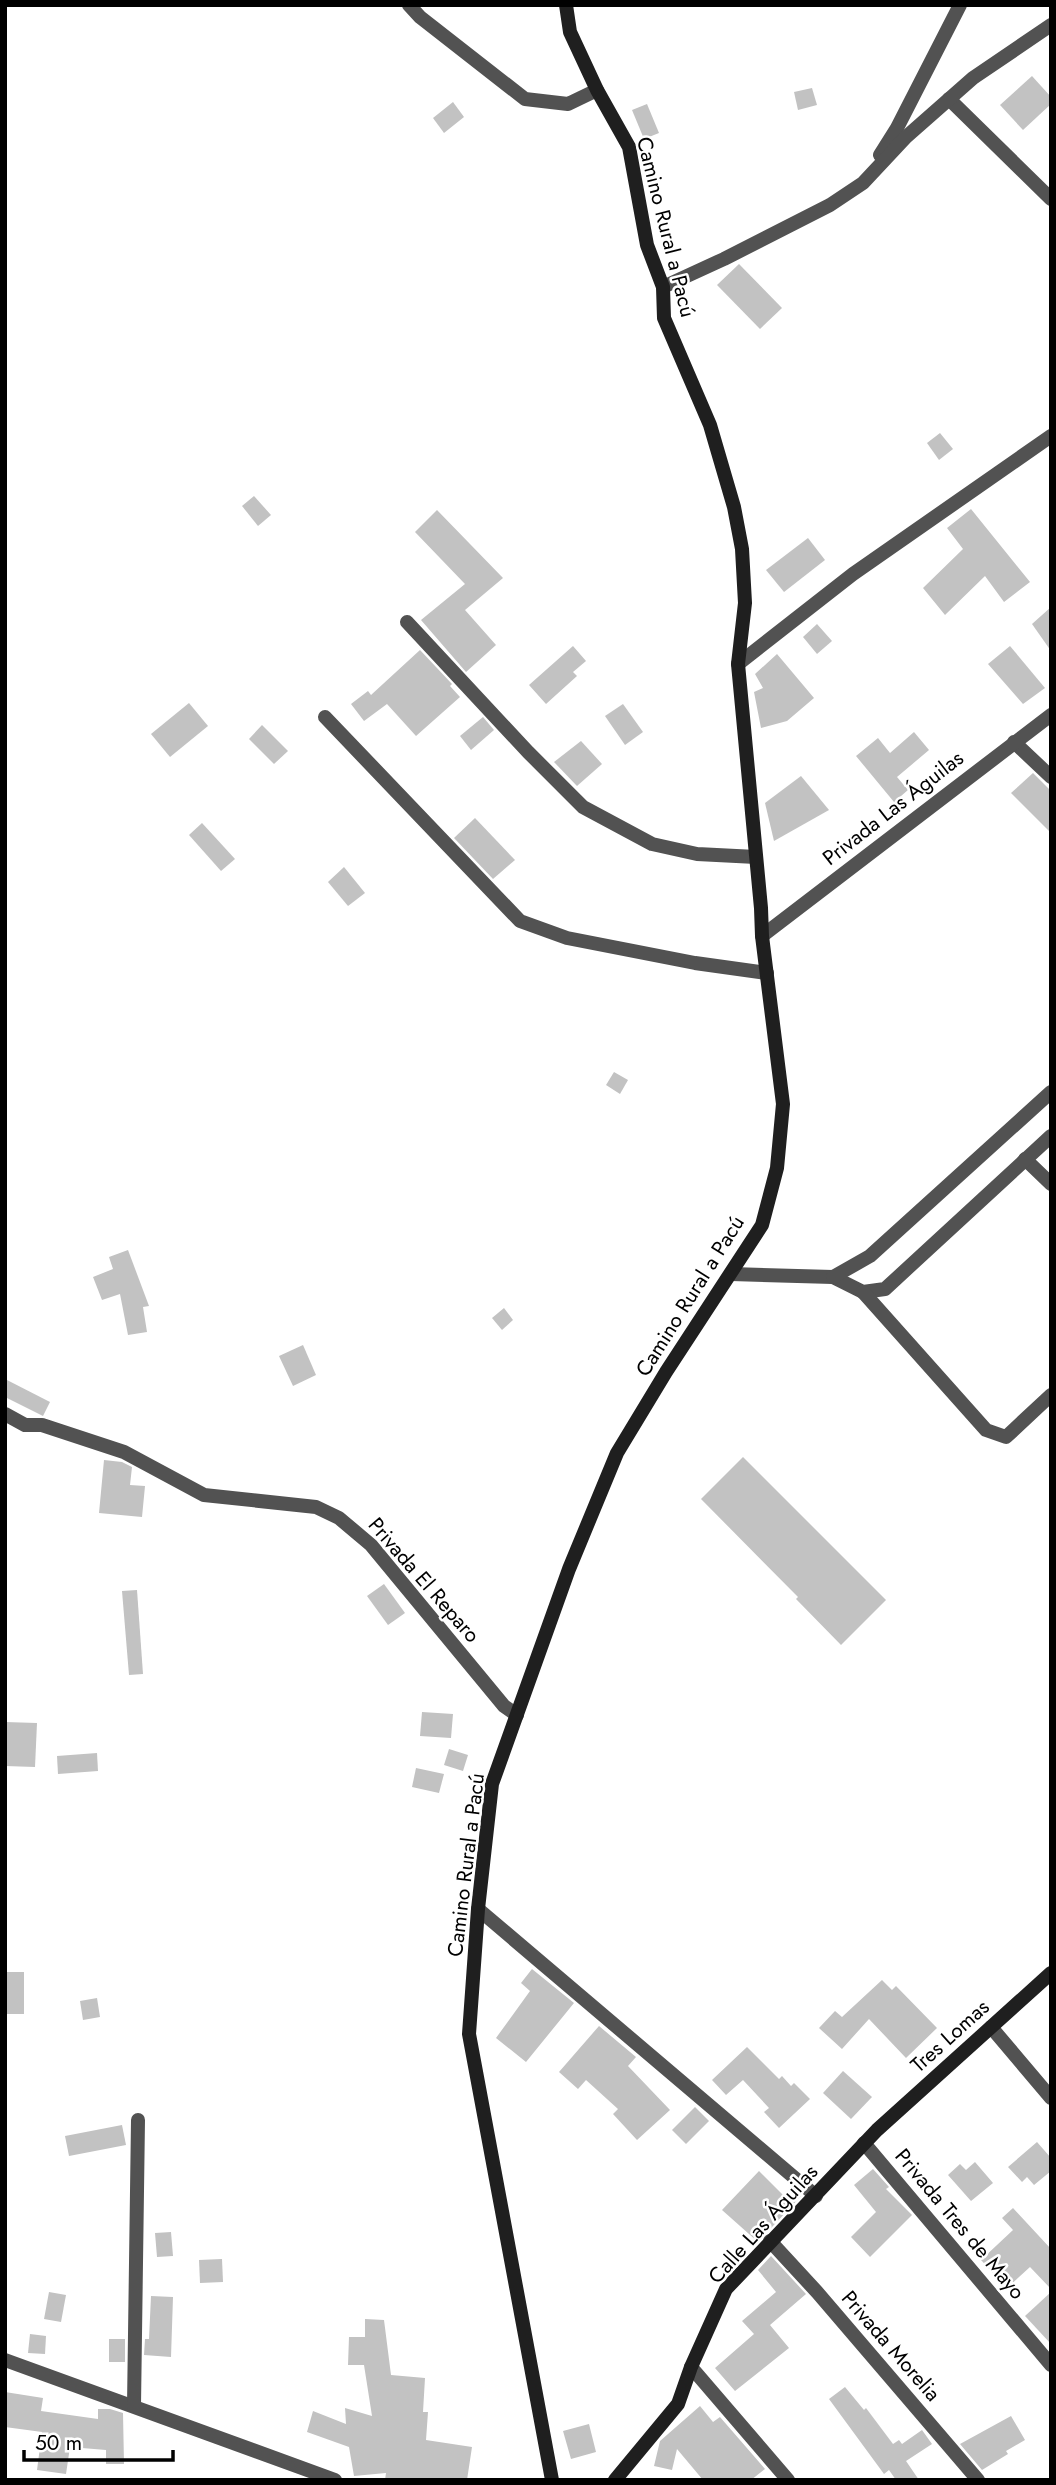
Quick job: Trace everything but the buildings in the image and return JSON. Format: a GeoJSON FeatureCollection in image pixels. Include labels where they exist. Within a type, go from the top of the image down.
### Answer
{"type":"FeatureCollection","features":[{"type":"Feature","properties":{"kind":"street"},"geometry":{"type":"LineString","coordinates":[[409,5],[420,17],[525,99],[568,104],[597,90]]}},
{"type":"Feature","properties":{"kind":"street","name":"Camino Rural a Pacú"},"geometry":{"type":"LineString","coordinates":[[552,2480],[469,2034],[478,1909],[492,1784],[569,1569],[617,1453],[666,1372],[762,1225],[777,1168],[783,1104],[762,936],[738,664],[744,603],[742,549],[736,517],[710,425],[664,318],[663,287],[647,245],[629,147],[597,90],[570,32],[566,5]]}},
{"type":"Feature","properties":{"kind":"street"},"geometry":{"type":"LineString","coordinates":[[863,183],[897,128],[960,5]]}},
{"type":"Feature","properties":{"kind":"street"},"geometry":{"type":"LineString","coordinates":[[663,287],[830,205],[863,183],[906,137],[973,78],[1051,25]]}},
{"type":"Feature","properties":{"kind":"street"},"geometry":{"type":"LineString","coordinates":[[949,99],[1051,199]]}},
{"type":"Feature","properties":{"kind":"street"},"geometry":{"type":"LineString","coordinates":[[738,664],[853,575],[1051,436]]}},
{"type":"Feature","properties":{"kind":"street"},"geometry":{"type":"LineString","coordinates":[[407,622],[583,807],[652,844],[697,854],[757,857]]}},
{"type":"Feature","properties":{"kind":"street","name":"Privada Las Águilas"},"geometry":{"type":"LineString","coordinates":[[762,936],[1051,715]]}},
{"type":"Feature","properties":{"kind":"street"},"geometry":{"type":"LineString","coordinates":[[325,718],[520,921],[567,938],[695,963],[767,973]]}},
{"type":"Feature","properties":{"kind":"street"},"geometry":{"type":"LineString","coordinates":[[1014,741],[1051,777]]}},
{"type":"Feature","properties":{"kind":"street"},"geometry":{"type":"LineString","coordinates":[[833,1277],[870,1256],[1051,1092]]}},
{"type":"Feature","properties":{"kind":"street"},"geometry":{"type":"LineString","coordinates":[[863,1292],[885,1289],[1051,1136]]}},
{"type":"Feature","properties":{"kind":"street"},"geometry":{"type":"LineString","coordinates":[[1026,1159],[1051,1184]]}},
{"type":"Feature","properties":{"kind":"street"},"geometry":{"type":"LineString","coordinates":[[731,1274],[833,1277],[863,1292],[986,1430],[1006,1437],[1051,1395]]}},
{"type":"Feature","properties":{"kind":"street","name":"Privada El Reparo"},"geometry":{"type":"LineString","coordinates":[[5,1414],[25,1425],[42,1425],[124,1452],[204,1495],[316,1507],[339,1518],[371,1545],[504,1706],[517,1715]]}},
{"type":"Feature","properties":{"kind":"street"},"geometry":{"type":"LineString","coordinates":[[478,1909],[816,2196]]}},
{"type":"Feature","properties":{"kind":"street","name":"Tres Lomas"},"geometry":{"type":"LineString","coordinates":[[864,2143],[1051,1973]]}},
{"type":"Feature","properties":{"kind":"street"},"geometry":{"type":"LineString","coordinates":[[991,2027],[1051,2098]]}},
{"type":"Feature","properties":{"kind":"street"},"geometry":{"type":"LineString","coordinates":[[134,2406],[138,2120]]}},
{"type":"Feature","properties":{"kind":"street","name":"Calle Las Águilas"},"geometry":{"type":"LineString","coordinates":[[615,2480],[678,2404],[691,2367],[726,2290],[864,2143]]}},
{"type":"Feature","properties":{"kind":"street","name":"Privada Tres de Mayo"},"geometry":{"type":"LineString","coordinates":[[864,2143],[1051,2365]]}},
{"type":"Feature","properties":{"kind":"street","name":"Privada Morelia"},"geometry":{"type":"LineString","coordinates":[[770,2241],[978,2480]]}},
{"type":"Feature","properties":{"kind":"street"},"geometry":{"type":"LineString","coordinates":[[5,2360],[335,2480]]}},
{"type":"Feature","properties":{"kind":"street"},"geometry":{"type":"LineString","coordinates":[[691,2367],[788,2480]]}}]}
